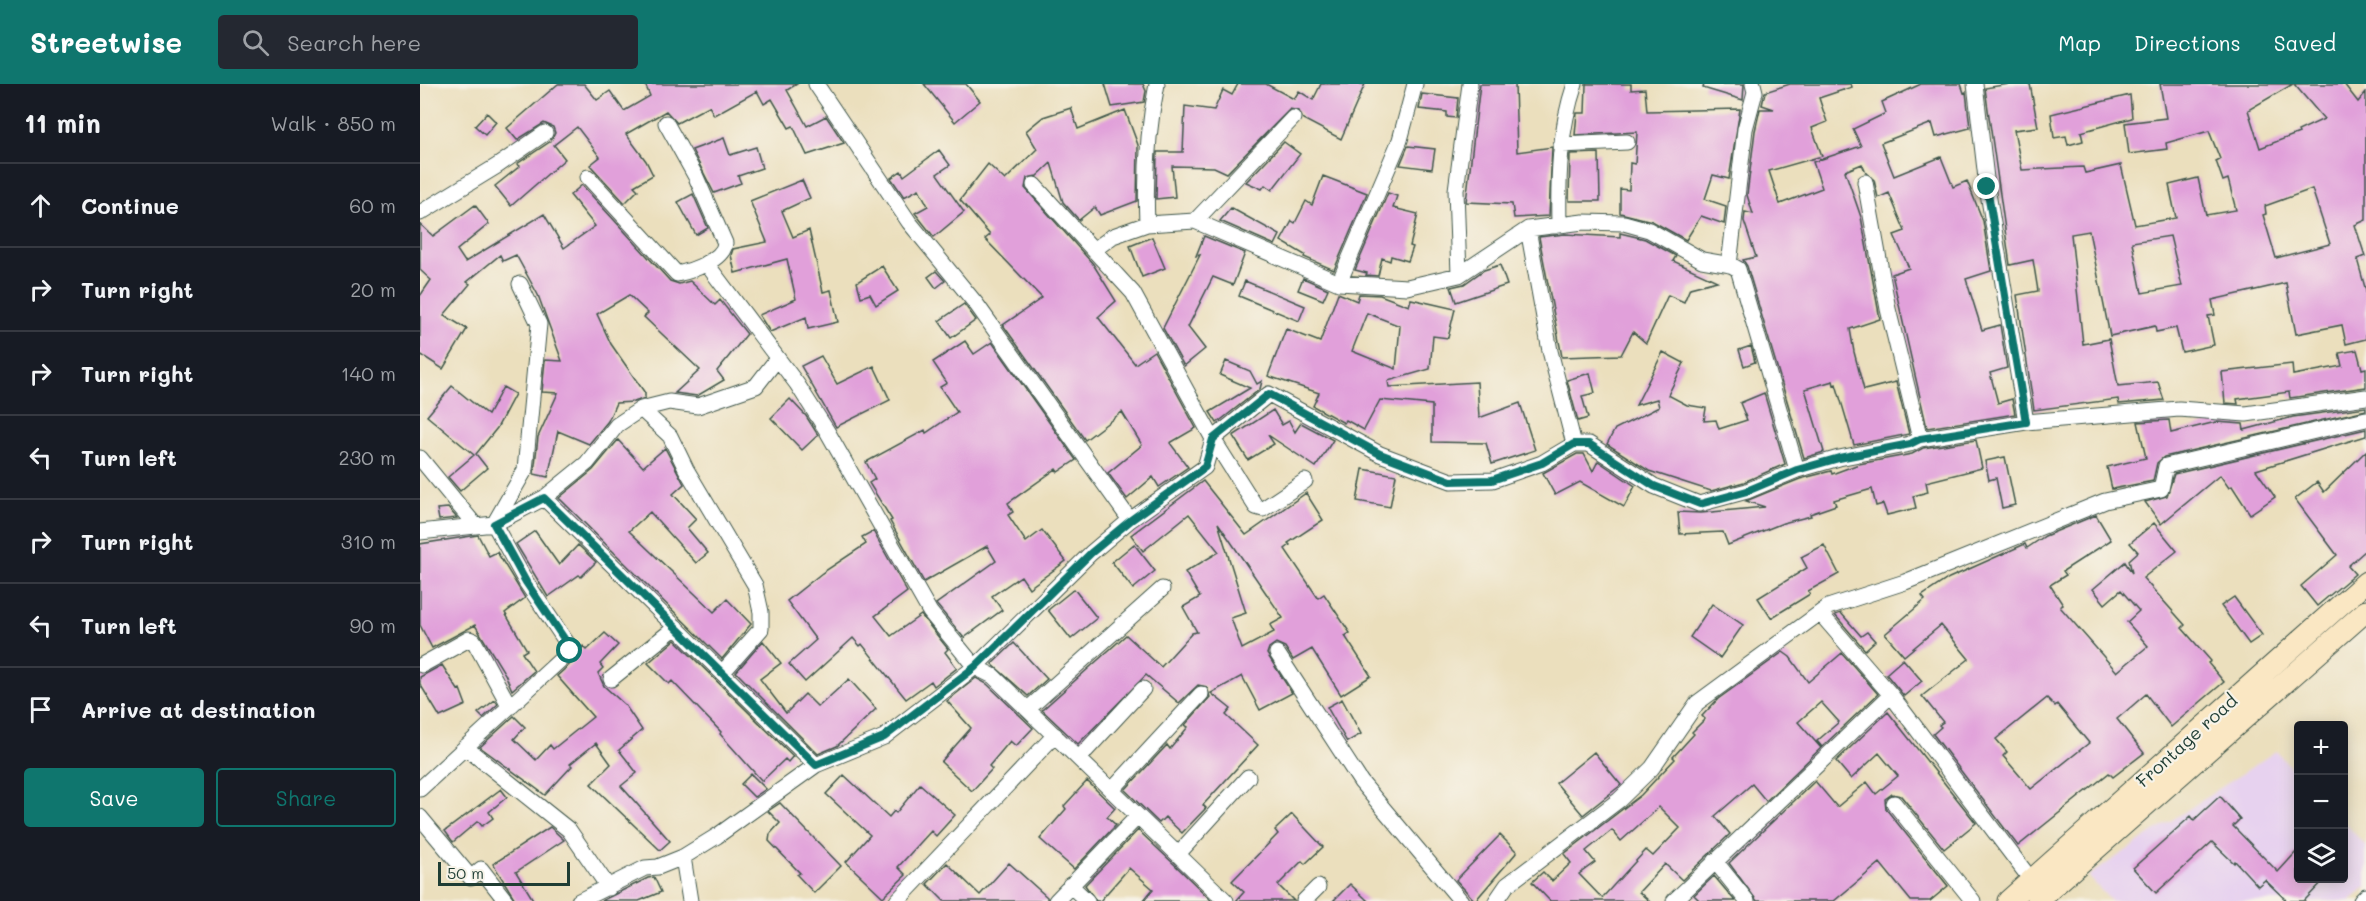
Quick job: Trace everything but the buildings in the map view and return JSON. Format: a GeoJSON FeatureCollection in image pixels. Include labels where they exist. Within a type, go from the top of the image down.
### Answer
{"type":"FeatureCollection","features":[{"type":"Feature","properties":{"kind":"main road","name":"Frontage road"},"geometry":{"type":"LineString","coordinates":[[2008,901],[2035,891],[2366,582]]}},
{"type":"Feature","properties":{"kind":"main road"},"geometry":{"type":"LineString","coordinates":[[2035,891],[2366,611]]}},
{"type":"Feature","properties":{"kind":"street"},"geometry":{"type":"LineString","coordinates":[[816,84],[909,222],[977,305],[1131,520]]}},
{"type":"Feature","properties":{"kind":"street"},"geometry":{"type":"LineString","coordinates":[[1147,224],[1145,166],[1150,119],[1157,84]]}},
{"type":"Feature","properties":{"kind":"street"},"geometry":{"type":"LineString","coordinates":[[1339,283],[1396,150],[1415,84]]}},
{"type":"Feature","properties":{"kind":"street"},"geometry":{"type":"LineString","coordinates":[[1459,275],[1456,190],[1470,84]]}},
{"type":"Feature","properties":{"kind":"street"},"geometry":{"type":"LineString","coordinates":[[1559,226],[1563,118],[1575,84]]}},
{"type":"Feature","properties":{"kind":"street"},"geometry":{"type":"LineString","coordinates":[[1730,265],[1745,129],[1755,92],[1753,84]]}},
{"type":"Feature","properties":{"kind":"street"},"geometry":{"type":"LineString","coordinates":[[1975,84],[1987,187],[2026,422]]}},
{"type":"Feature","properties":{"kind":"street"},"geometry":{"type":"LineString","coordinates":[[1195,221],[1293,118]]}},
{"type":"Feature","properties":{"kind":"street"},"geometry":{"type":"LineString","coordinates":[[588,177],[674,272],[680,274],[706,263],[723,250],[725,243],[696,177],[666,123]]}},
{"type":"Feature","properties":{"kind":"street"},"geometry":{"type":"LineString","coordinates":[[420,213],[497,166],[545,133]]}},
{"type":"Feature","properties":{"kind":"street"},"geometry":{"type":"LineString","coordinates":[[1561,145],[1627,142]]}},
{"type":"Feature","properties":{"kind":"street"},"geometry":{"type":"LineString","coordinates":[[1865,182],[1888,309],[1920,439]]}},
{"type":"Feature","properties":{"kind":"street"},"geometry":{"type":"LineString","coordinates":[[1034,185],[1133,293],[1213,439],[1260,509],[1305,482]]}},
{"type":"Feature","properties":{"kind":"street"},"geometry":{"type":"LineString","coordinates":[[1094,250],[1113,236],[1147,224],[1195,221],[1339,283],[1407,287],[1459,275],[1528,229],[1583,222],[1624,223],[1649,230],[1702,260],[1730,265],[1738,269],[1797,470]]}},
{"type":"Feature","properties":{"kind":"street"},"geometry":{"type":"LineString","coordinates":[[1528,229],[1550,351],[1574,444]]}},
{"type":"Feature","properties":{"kind":"street"},"geometry":{"type":"LineString","coordinates":[[706,263],[827,431],[930,612],[975,667],[993,676],[1226,901]]}},
{"type":"Feature","properties":{"kind":"street"},"geometry":{"type":"LineString","coordinates":[[494,524],[525,471],[539,324],[520,284]]}},
{"type":"Feature","properties":{"kind":"street"},"geometry":{"type":"LineString","coordinates":[[420,532],[494,524],[544,498],[587,463],[617,424],[641,409],[669,402],[698,406],[756,386],[777,359]]}},
{"type":"Feature","properties":{"kind":"street"},"geometry":{"type":"LineString","coordinates":[[579,901],[645,868],[658,867],[683,857],[717,836],[816,765],[884,737],[975,667],[1091,553],[1131,520],[1205,467],[1213,439],[1269,394],[1380,454],[1451,481],[1492,480],[1542,463],[1574,444],[1589,444],[1654,486],[1700,504],[1747,491],[1797,470],[1839,458],[1910,444],[1920,439],[2026,422],[2179,409],[2246,414],[2366,397]]}},
{"type":"Feature","properties":{"kind":"street"},"geometry":{"type":"LineString","coordinates":[[641,409],[670,436],[686,469],[755,585],[761,612],[761,629],[722,673]]}},
{"type":"Feature","properties":{"kind":"street"},"geometry":{"type":"LineString","coordinates":[[1496,901],[1507,885],[1619,800],[1652,768],[1697,703],[1828,607],[1916,578],[2105,501],[2161,489],[2166,466],[2366,419]]}},
{"type":"Feature","properties":{"kind":"street"},"geometry":{"type":"LineString","coordinates":[[420,458],[475,525]]}},
{"type":"Feature","properties":{"kind":"street"},"geometry":{"type":"LineString","coordinates":[[544,498],[816,765]]}},
{"type":"Feature","properties":{"kind":"street"},"geometry":{"type":"LineString","coordinates":[[420,789],[570,651],[569,646],[526,582],[494,524]]}},
{"type":"Feature","properties":{"kind":"street"},"geometry":{"type":"LineString","coordinates":[[1028,709],[1162,589]]}},
{"type":"Feature","properties":{"kind":"street"},"geometry":{"type":"LineString","coordinates":[[1820,613],[1891,695],[2035,891]]}},
{"type":"Feature","properties":{"kind":"street"},"geometry":{"type":"LineString","coordinates":[[612,679],[676,627]]}},
{"type":"Feature","properties":{"kind":"street"},"geometry":{"type":"LineString","coordinates":[[422,665],[469,639],[474,641],[510,707]]}},
{"type":"Feature","properties":{"kind":"street"},"geometry":{"type":"LineString","coordinates":[[1277,654],[1361,782],[1461,901]]}},
{"type":"Feature","properties":{"kind":"street"},"geometry":{"type":"LineString","coordinates":[[1079,758],[1143,689]]}},
{"type":"Feature","properties":{"kind":"street"},"geometry":{"type":"LineString","coordinates":[[1112,790],[1201,694]]}},
{"type":"Feature","properties":{"kind":"street"},"geometry":{"type":"LineString","coordinates":[[1674,901],[1891,695]]}},
{"type":"Feature","properties":{"kind":"street"},"geometry":{"type":"LineString","coordinates":[[897,901],[1055,735]]}},
{"type":"Feature","properties":{"kind":"street"},"geometry":{"type":"LineString","coordinates":[[465,747],[569,830],[609,888]]}},
{"type":"Feature","properties":{"kind":"street"},"geometry":{"type":"LineString","coordinates":[[1178,854],[1248,777]]}},
{"type":"Feature","properties":{"kind":"street"},"geometry":{"type":"LineString","coordinates":[[1894,803],[1973,901]]}},
{"type":"Feature","properties":{"kind":"street"},"geometry":{"type":"LineString","coordinates":[[1056,901],[1138,816]]}},
{"type":"Feature","properties":{"kind":"street"},"geometry":{"type":"LineString","coordinates":[[420,817],[471,878],[481,869],[506,901]]}},
{"type":"Feature","properties":{"kind":"street"},"geometry":{"type":"LineString","coordinates":[[683,857],[690,901]]}},
{"type":"Feature","properties":{"kind":"street"},"geometry":{"type":"LineString","coordinates":[[1714,861],[1748,901]]}},
{"type":"Feature","properties":{"kind":"street"},"geometry":{"type":"LineString","coordinates":[[1070,885],[1088,901]]}},
{"type":"Feature","properties":{"kind":"street"},"geometry":{"type":"LineString","coordinates":[[1304,901],[1318,887]]}},
{"type":"Feature","properties":{"kind":"street"},"geometry":{"type":"LineString","coordinates":[[2361,901],[2366,896]]}},
{"type":"Feature","properties":{"kind":"shaded area"},"geometry":{"type":"Polygon","coordinates":[[[2276,751],[2294,771],[2294,883],[2348,883],[2348,826],[2366,846],[2366,886],[2351,901],[2111,901],[2088,876],[2276,751]]]}},
{"type":"Feature","properties":{"kind":"route"},"geometry":{"type":"LineString","coordinates":[[570,651],[569,646],[526,582],[494,524],[544,498],[816,765],[884,737],[975,667],[1091,553],[1131,520],[1205,467],[1213,439],[1269,394],[1380,454],[1451,481],[1492,480],[1542,463],[1574,444],[1589,444],[1654,486],[1700,504],[1747,491],[1797,470],[1839,458],[1910,444],[1920,439],[2026,422],[1987,187]]}}]}
